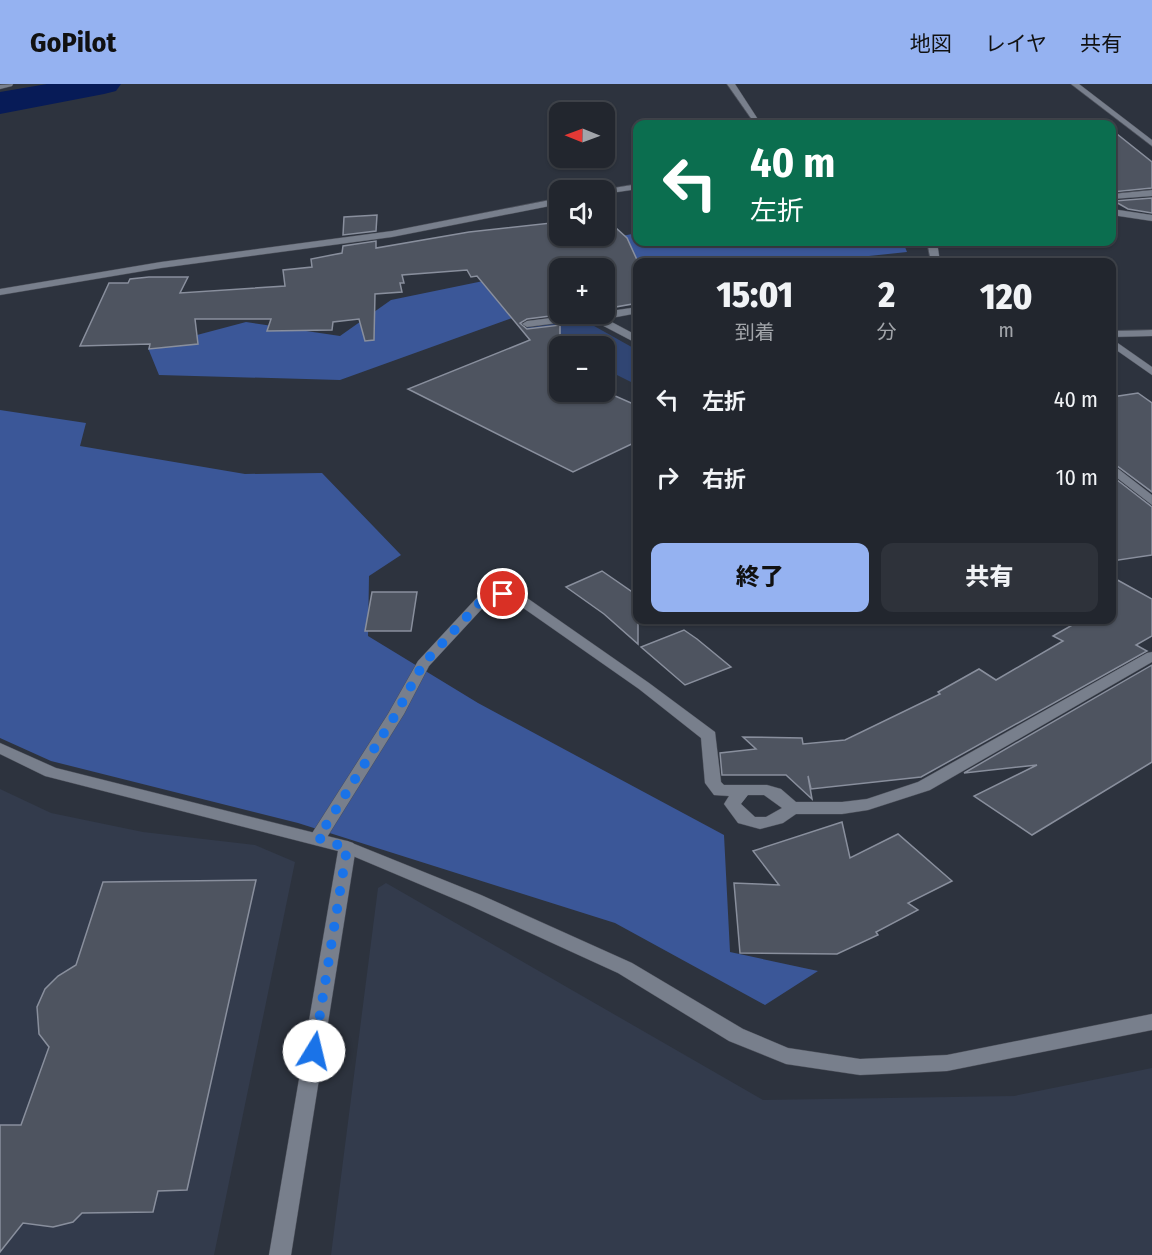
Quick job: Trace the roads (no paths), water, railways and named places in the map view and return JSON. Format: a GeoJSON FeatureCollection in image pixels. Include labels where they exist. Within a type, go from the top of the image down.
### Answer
{"type":"FeatureCollection","features":[{"type":"Feature","properties":{"kind":"street"},"geometry":{"type":"LineString","coordinates":[[0,87],[9,84]]}},
{"type":"Feature","properties":{"kind":"street"},"geometry":{"type":"LineString","coordinates":[[731,84],[755,120]]}},
{"type":"Feature","properties":{"kind":"street"},"geometry":{"type":"LineString","coordinates":[[1075,84],[1152,144]]}},
{"type":"Feature","properties":{"kind":"street"},"geometry":{"type":"LineString","coordinates":[[615,190],[633,187]]}},
{"type":"Feature","properties":{"kind":"street"},"geometry":{"type":"LineString","coordinates":[[1116,197],[1152,194]]}},
{"type":"Feature","properties":{"kind":"street"},"geometry":{"type":"LineString","coordinates":[[0,292],[160,265],[392,234],[549,203]]}},
{"type":"Feature","properties":{"kind":"street"},"geometry":{"type":"LineString","coordinates":[[1116,213],[1152,218]]}},
{"type":"Feature","properties":{"kind":"street"},"geometry":{"type":"LineString","coordinates":[[615,314],[633,311]]}},
{"type":"Feature","properties":{"kind":"street"},"geometry":{"type":"LineString","coordinates":[[527,324],[549,321]]}},
{"type":"Feature","properties":{"kind":"street"},"geometry":{"type":"LineString","coordinates":[[607,324],[633,338]]}},
{"type":"Feature","properties":{"kind":"street"},"geometry":{"type":"LineString","coordinates":[[1116,334],[1152,333]]}},
{"type":"Feature","properties":{"kind":"street"},"geometry":{"type":"LineString","coordinates":[[1116,345],[1152,372]]}},
{"type":"Feature","properties":{"kind":"street"},"geometry":{"type":"LineString","coordinates":[[1116,471],[1152,501]]}},
{"type":"Feature","properties":{"kind":"street"},"geometry":{"type":"LineString","coordinates":[[318,838],[396,714],[423,664],[488,594],[497,589],[512,594],[644,686],[709,736],[712,783],[720,791],[763,788],[778,793],[792,808],[842,808],[868,804],[924,786],[1152,656]]}},
{"type":"Feature","properties":{"kind":"street"},"geometry":{"type":"LineString","coordinates":[[0,748],[51,772],[318,838],[347,848],[475,900],[625,968],[736,1035],[786,1056],[860,1067],[947,1063],[1152,1022]]}},
{"type":"Feature","properties":{"kind":"street"},"geometry":{"type":"LineString","coordinates":[[742,791],[732,804],[736,814],[745,822],[770,824],[783,818],[792,808]]}},
{"type":"Feature","properties":{"kind":"street"},"geometry":{"type":"LineString","coordinates":[[280,1255],[347,848]]}},
{"type":"Feature","properties":{"kind":"waterway"},"geometry":{"type":"LineString","coordinates":[[0,103],[104,84]]}}]}
